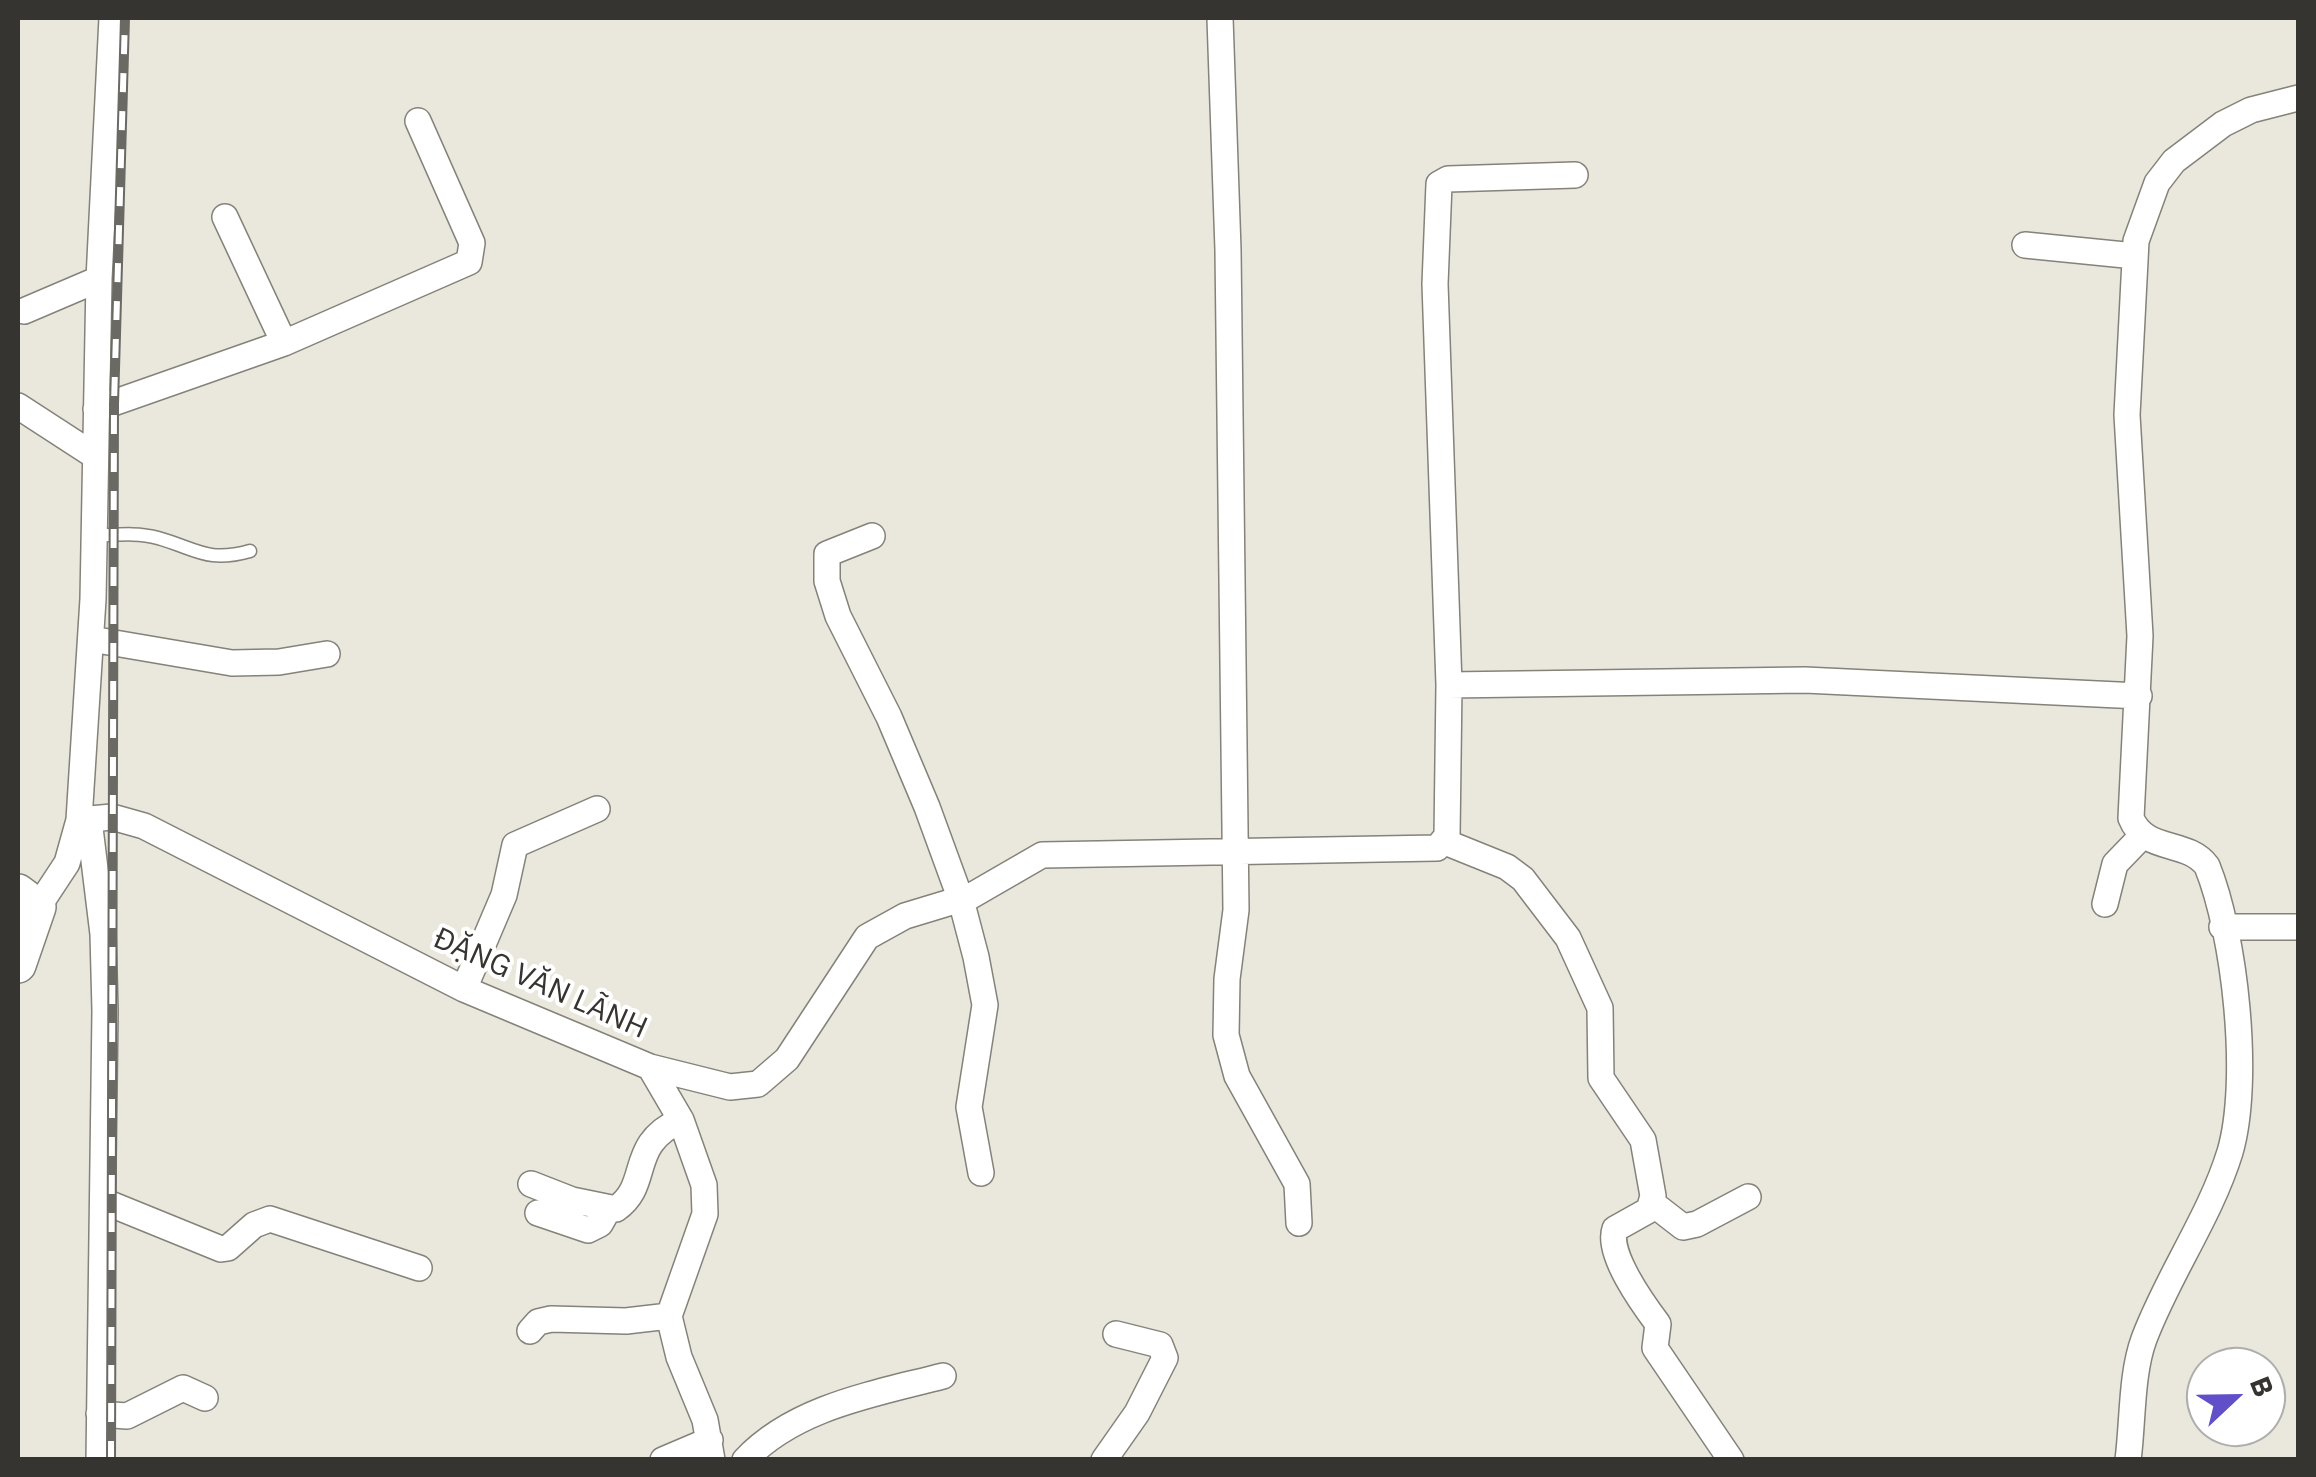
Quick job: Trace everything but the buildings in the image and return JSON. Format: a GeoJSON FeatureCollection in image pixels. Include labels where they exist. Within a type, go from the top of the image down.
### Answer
{"type":"FeatureCollection","features":[{"type":"Feature","properties":{"kind":"street"},"geometry":{"type":"LineString","coordinates":[[99,1460],[103,934],[84,820],[98,279],[112,18]]}},
{"type":"Feature","properties":{"kind":"street"},"geometry":{"type":"LineString","coordinates":[[1220,18],[1228,250],[1232,853],[1236,923],[1227,980],[1226,1035],[1237,1076],[1297,1184],[1299,1223]]}},
{"type":"Feature","properties":{"kind":"street"},"geometry":{"type":"LineString","coordinates":[[2128,1460],[2142,1342],[2224,1168],[2235,1130],[2240,1050],[2210,873],[2201,858],[2142,836],[2130,810],[2139,696],[2138,589],[2127,415],[2135,256],[2144,212],[2174,161],[2222,124],[2251,110],[2298,98]]}},
{"type":"Feature","properties":{"kind":"street"},"geometry":{"type":"LineString","coordinates":[[96,409],[284,343],[438,278],[472,258],[472,243],[418,121]]}},
{"type":"Feature","properties":{"kind":"street"},"geometry":{"type":"LineString","coordinates":[[1444,842],[1448,685],[1435,284],[1439,184],[1448,179],[1575,175]]}},
{"type":"Feature","properties":{"kind":"street"},"geometry":{"type":"LineString","coordinates":[[225,217],[284,343]]}},
{"type":"Feature","properties":{"kind":"street"},"geometry":{"type":"LineString","coordinates":[[2025,245],[2135,256]]}},
{"type":"Feature","properties":{"kind":"street"},"geometry":{"type":"LineString","coordinates":[[24,311],[98,279]]}},
{"type":"Feature","properties":{"kind":"street"},"geometry":{"type":"LineString","coordinates":[[18,406],[95,456]]}},
{"type":"Feature","properties":{"kind":"street"},"geometry":{"type":"LineString","coordinates":[[872,536],[827,554],[830,592],[889,717],[961,900],[985,1005],[969,1107],[981,1173]]}},
{"type":"Feature","properties":{"kind":"street"},"geometry":{"type":"LineString","coordinates":[[91,639],[232,663],[268,664],[327,654]]}},
{"type":"Feature","properties":{"kind":"street"},"geometry":{"type":"LineString","coordinates":[[1448,685],[1805,680],[2139,696]]}},
{"type":"Feature","properties":{"kind":"street"},"geometry":{"type":"LineString","coordinates":[[464,989],[504,895],[515,846],[596,808]]}},
{"type":"Feature","properties":{"kind":"street","name":"ĐẶNG VĂN LÃNH"},"geometry":{"type":"LineString","coordinates":[[84,820],[112,818],[144,826],[464,989],[650,1068],[682,1120],[699,1164],[706,1199],[705,1214],[670,1316]]}},
{"type":"Feature","properties":{"kind":"street"},"geometry":{"type":"LineString","coordinates":[[18,965],[28,900],[68,863],[84,820]]}},
{"type":"Feature","properties":{"kind":"street"},"geometry":{"type":"LineString","coordinates":[[2105,904],[2115,864],[2142,836]]}},
{"type":"Feature","properties":{"kind":"street"},"geometry":{"type":"LineString","coordinates":[[650,1068],[730,1087],[758,1084],[788,1059],[867,937],[905,916],[961,900],[1050,853],[1425,851],[1444,842],[1506,867],[1523,880],[1568,938],[1600,1008],[1601,1078],[1643,1140],[1652,1202],[1683,1227],[1748,1198]]}},
{"type":"Feature","properties":{"kind":"street"},"geometry":{"type":"LineString","coordinates":[[2222,927],[2298,927]]}},
{"type":"Feature","properties":{"kind":"street"},"geometry":{"type":"LineString","coordinates":[[538,1213],[588,1230],[600,1224],[608,1210],[626,1202],[651,1140],[682,1120]]}},
{"type":"Feature","properties":{"kind":"street"},"geometry":{"type":"LineString","coordinates":[[530,1184],[608,1210]]}},
{"type":"Feature","properties":{"kind":"street"},"geometry":{"type":"LineString","coordinates":[[102,1201],[220,1248],[228,1248],[254,1225],[270,1219],[418,1268]]}},
{"type":"Feature","properties":{"kind":"street"},"geometry":{"type":"LineString","coordinates":[[1652,1202],[1643,1214],[1615,1229],[1613,1244],[1637,1296],[1658,1324],[1655,1348],[1731,1460]]}},
{"type":"Feature","properties":{"kind":"street"},"geometry":{"type":"LineString","coordinates":[[530,1331],[551,1319],[626,1321],[670,1316],[711,1450],[663,1460]]}},
{"type":"Feature","properties":{"kind":"street"},"geometry":{"type":"LineString","coordinates":[[1104,1460],[1136,1413],[1165,1358],[1160,1345],[1116,1334]]}},
{"type":"Feature","properties":{"kind":"street"},"geometry":{"type":"LineString","coordinates":[[745,1460],[759,1445],[816,1412],[942,1376]]}},
{"type":"Feature","properties":{"kind":"street"},"geometry":{"type":"LineString","coordinates":[[99,1414],[127,1416],[183,1388],[204,1398]]}},
{"type":"Feature","properties":{"kind":"lane"},"geometry":{"type":"LineString","coordinates":[[94,536],[159,538],[205,556],[226,558],[250,551]]}},
{"type":"Feature","properties":{"kind":"railway"},"geometry":{"type":"LineString","coordinates":[[111,1460],[114,404],[125,18]]}}]}
